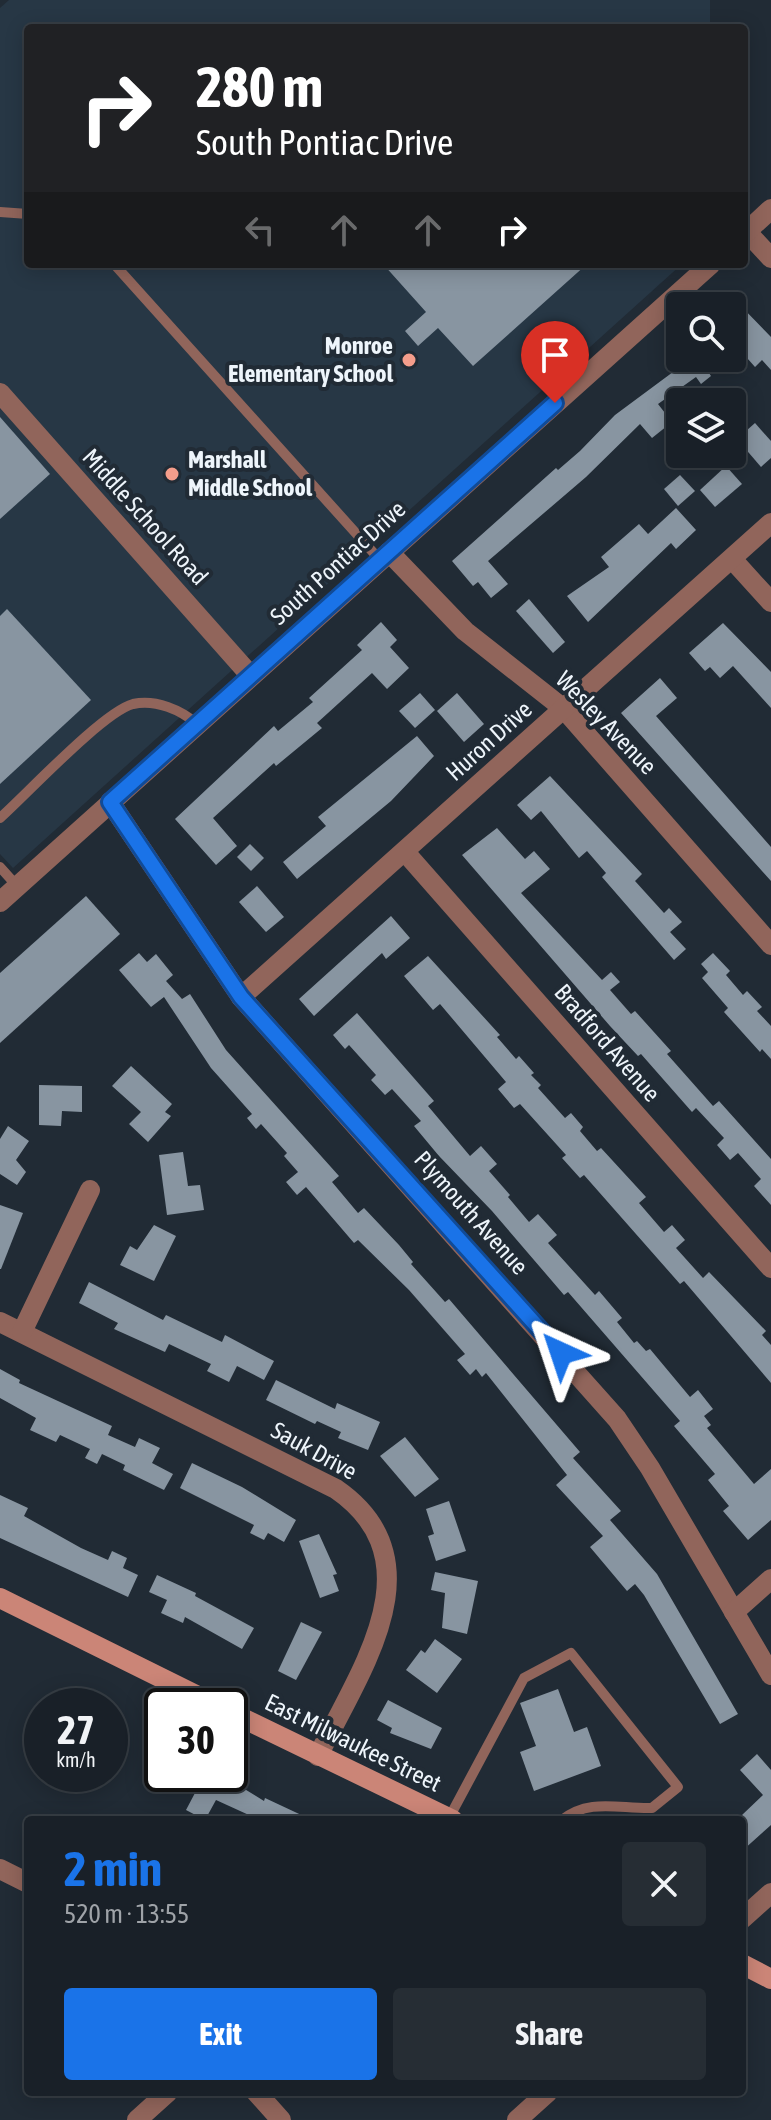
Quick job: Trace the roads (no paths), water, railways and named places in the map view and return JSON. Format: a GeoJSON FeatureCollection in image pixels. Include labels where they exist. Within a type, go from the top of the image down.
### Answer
{"type":"FeatureCollection","features":[{"type":"Feature","properties":{"kind":"main road"},"geometry":{"type":"LineString","coordinates":[[0,1598],[182,1688]]}},
{"type":"Feature","properties":{"kind":"main road","name":"East Milwaukee Street"},"geometry":{"type":"LineString","coordinates":[[248,1721],[445,1816]]}},
{"type":"Feature","properties":{"kind":"main road"},"geometry":{"type":"LineString","coordinates":[[746,1966],[771,1979]]}},
{"type":"Feature","properties":{"kind":"street"},"geometry":{"type":"LineString","coordinates":[[748,230],[771,209]]}},
{"type":"Feature","properties":{"kind":"street"},"geometry":{"type":"LineString","coordinates":[[748,236],[771,258]]}},
{"type":"Feature","properties":{"kind":"street","name":"South Pontiac Drive"},"geometry":{"type":"LineString","coordinates":[[0,902],[707,268]]}},
{"type":"Feature","properties":{"kind":"street","name":"Middle School Road"},"geometry":{"type":"LineString","coordinates":[[0,393],[251,676]]}},
{"type":"Feature","properties":{"kind":"street","name":"Huron Drive"},"geometry":{"type":"LineString","coordinates":[[241,997],[771,523]]}},
{"type":"Feature","properties":{"kind":"street","name":"Wesley Avenue"},"geometry":{"type":"LineString","coordinates":[[385,556],[465,631],[564,709],[771,945]]}},
{"type":"Feature","properties":{"kind":"street"},"geometry":{"type":"LineString","coordinates":[[732,559],[771,602]]}},
{"type":"Feature","properties":{"kind":"street","name":"Plymouth Avenue"},"geometry":{"type":"LineString","coordinates":[[110,802],[241,997],[617,1419],[771,1675]]}},
{"type":"Feature","properties":{"kind":"street","name":"Bradford Avenue"},"geometry":{"type":"LineString","coordinates":[[405,852],[771,1268]]}},
{"type":"Feature","properties":{"kind":"street"},"geometry":{"type":"LineString","coordinates":[[22,1332],[90,1190]]}},
{"type":"Feature","properties":{"kind":"street","name":"Sauk Drive"},"geometry":{"type":"LineString","coordinates":[[0,1322],[336,1489],[368,1517],[386,1557],[388,1599],[381,1624],[318,1756]]}},
{"type":"Feature","properties":{"kind":"street"},"geometry":{"type":"LineString","coordinates":[[734,1612],[771,1579]]}},
{"type":"Feature","properties":{"kind":"street"},"geometry":{"type":"LineString","coordinates":[[0,1869],[24,1881]]}},
{"type":"Feature","properties":{"kind":"street"},"geometry":{"type":"LineString","coordinates":[[746,1915],[771,1893]]}},
{"type":"Feature","properties":{"kind":"street"},"geometry":{"type":"LineString","coordinates":[[137,2120],[164,2096]]}},
{"type":"Feature","properties":{"kind":"street"},"geometry":{"type":"LineString","coordinates":[[260,2096],[281,2120]]}},
{"type":"Feature","properties":{"kind":"street"},"geometry":{"type":"LineString","coordinates":[[517,2120],[544,2096]]}},
{"type":"Feature","properties":{"kind":"lane"},"geometry":{"type":"LineString","coordinates":[[0,212],[24,214]]}},
{"type":"Feature","properties":{"kind":"lane"},"geometry":{"type":"LineString","coordinates":[[118,268],[385,556]]}},
{"type":"Feature","properties":{"kind":"lane"},"geometry":{"type":"LineString","coordinates":[[0,818],[110,717],[133,704],[153,704],[182,711],[197,724]]}},
{"type":"Feature","properties":{"kind":"lane"},"geometry":{"type":"LineString","coordinates":[[0,867],[17,886]]}},
{"type":"Feature","properties":{"kind":"lane"},"geometry":{"type":"LineString","coordinates":[[453,1816],[524,1678],[571,1653],[678,1787],[652,1808],[592,1805],[575,1809],[567,1816]]}},
{"type":"Feature","properties":{"kind":"place","name":"Monroe Elementary School"},"geometry":{"type":"Point","coordinates":[409,360]}},
{"type":"Feature","properties":{"kind":"place","name":"Marshall Middle School"},"geometry":{"type":"Point","coordinates":[172,474]}}]}
